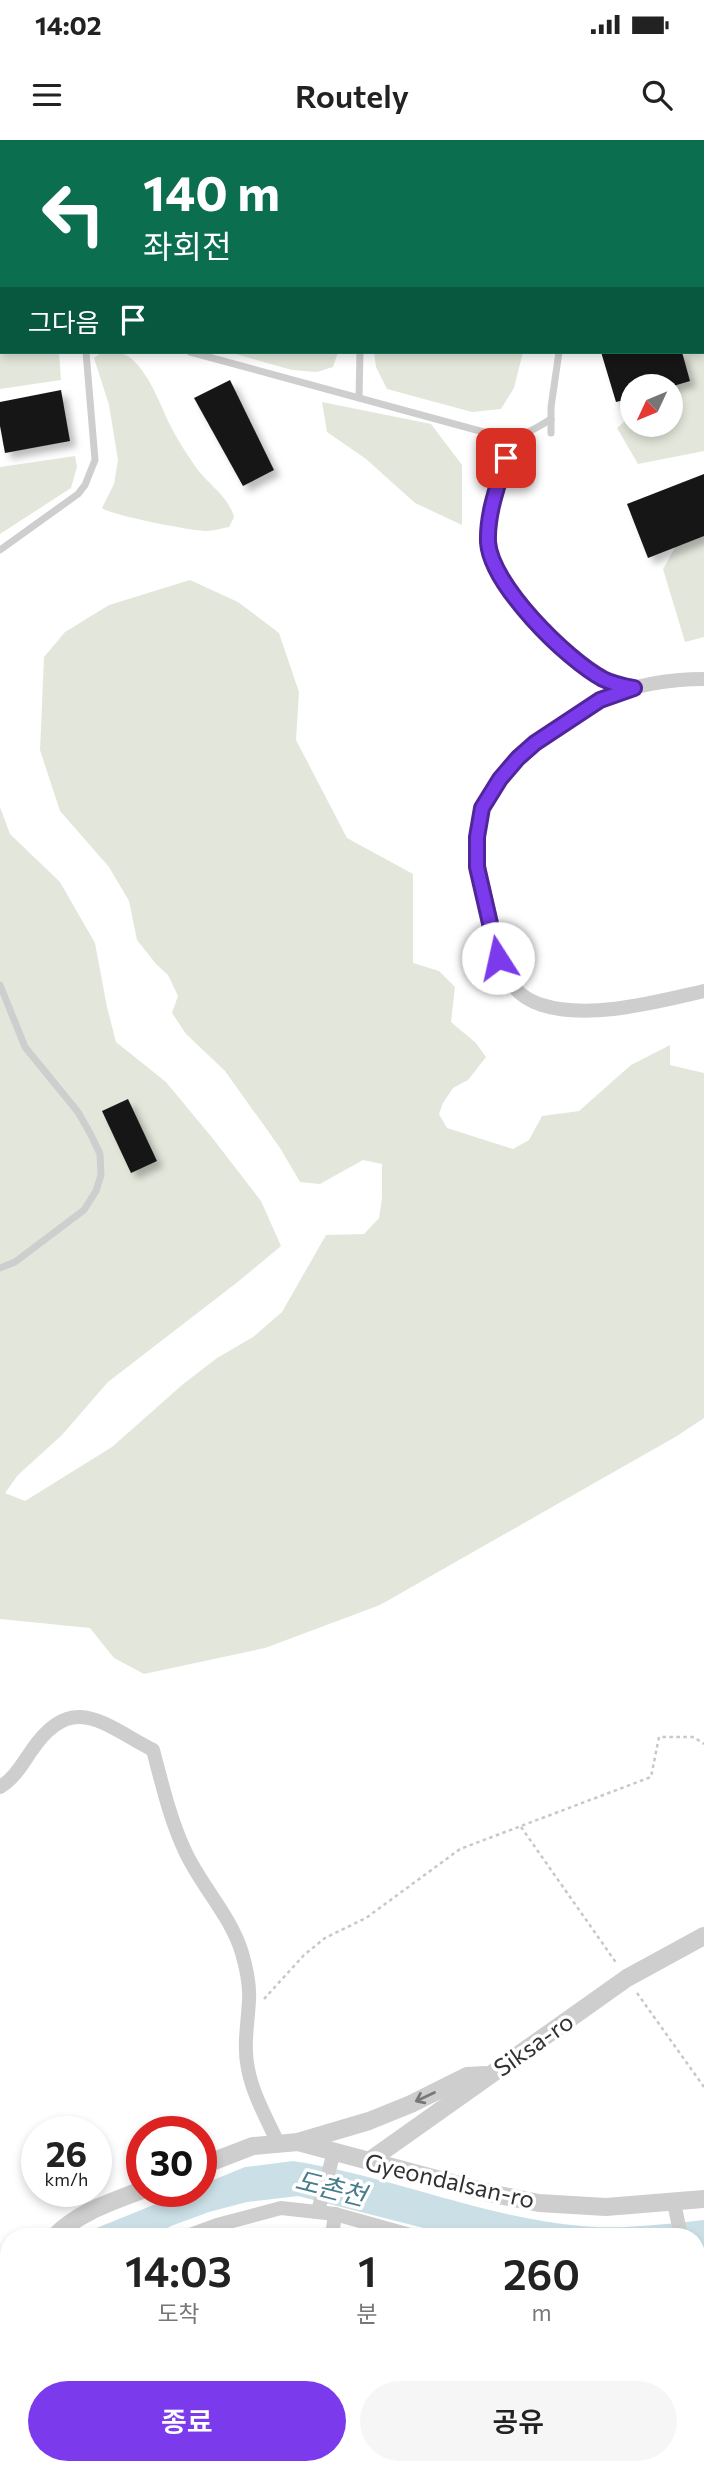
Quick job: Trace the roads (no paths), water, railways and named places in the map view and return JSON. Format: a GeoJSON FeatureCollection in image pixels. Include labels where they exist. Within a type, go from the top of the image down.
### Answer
{"type":"FeatureCollection","features":[{"type":"Feature","properties":{"kind":"street"},"geometry":{"type":"LineString","coordinates":[[704,679],[634,688],[600,700],[535,743],[500,779],[482,808],[477,837],[477,867],[498,958],[506,979],[523,996],[542,1005],[579,1011],[639,1004],[704,991]]}},
{"type":"Feature","properties":{"kind":"street"},"geometry":{"type":"LineString","coordinates":[[0,1787],[11,1781],[36,1744],[61,1719],[88,1716],[153,1750],[174,1826],[185,1852],[233,1930],[241,1952],[250,1997],[245,2042],[247,2068],[278,2143]]}},
{"type":"Feature","properties":{"kind":"street","name":"Siksa-ro"},"geometry":{"type":"LineString","coordinates":[[369,2161],[627,1978],[704,1936]]}},
{"type":"Feature","properties":{"kind":"street"},"geometry":{"type":"LineString","coordinates":[[298,2142],[369,2121],[467,2076],[488,2075]]}},
{"type":"Feature","properties":{"kind":"street","name":"Gyeondalsan-ro"},"geometry":{"type":"LineString","coordinates":[[217,2160],[253,2146],[298,2142],[334,2155],[369,2161],[489,2193],[539,2203],[675,2208],[704,2199]]}},
{"type":"Feature","properties":{"kind":"street"},"geometry":{"type":"LineString","coordinates":[[320,2208],[334,2155]]}},
{"type":"Feature","properties":{"kind":"street"},"geometry":{"type":"LineString","coordinates":[[64,2228],[88,2211],[126,2196]]}},
{"type":"Feature","properties":{"kind":"street"},"geometry":{"type":"LineString","coordinates":[[209,2228],[281,2208],[320,2208],[385,2228]]}},
{"type":"Feature","properties":{"kind":"street"},"geometry":{"type":"LineString","coordinates":[[675,2208],[679,2228]]}},
{"type":"Feature","properties":{"kind":"street"},"geometry":{"type":"LineString","coordinates":[[333,2228],[335,2214]]}},
{"type":"Feature","properties":{"kind":"lane"},"geometry":{"type":"LineString","coordinates":[[0,550],[78,494],[91,474],[95,460],[86,354]]}},
{"type":"Feature","properties":{"kind":"lane"},"geometry":{"type":"LineString","coordinates":[[197,354],[502,437],[534,431],[551,419]]}},
{"type":"Feature","properties":{"kind":"lane"},"geometry":{"type":"LineString","coordinates":[[359,398],[360,354]]}},
{"type":"Feature","properties":{"kind":"lane"},"geometry":{"type":"LineString","coordinates":[[551,433],[559,354]]}},
{"type":"Feature","properties":{"kind":"lane"},"geometry":{"type":"LineString","coordinates":[[513,436],[489,517],[488,543],[491,557],[517,601],[582,666],[604,680],[634,688]]}},
{"type":"Feature","properties":{"kind":"lane"},"geometry":{"type":"LineString","coordinates":[[0,985],[25,1047],[78,1112],[90,1133],[100,1154],[101,1175],[96,1191],[84,1210],[15,1262],[0,1268]]}},
{"type":"Feature","properties":{"kind":"water","name":"도촌천"},"geometry":{"type":"Polygon","coordinates":[[[293,2161],[365,2176],[544,2221],[611,2227],[704,2220],[704,2228],[424,2228],[298,2196],[247,2202],[209,2212],[168,2228],[96,2228],[148,2207],[217,2207],[217,2178],[245,2167],[293,2161]]]}}]}
